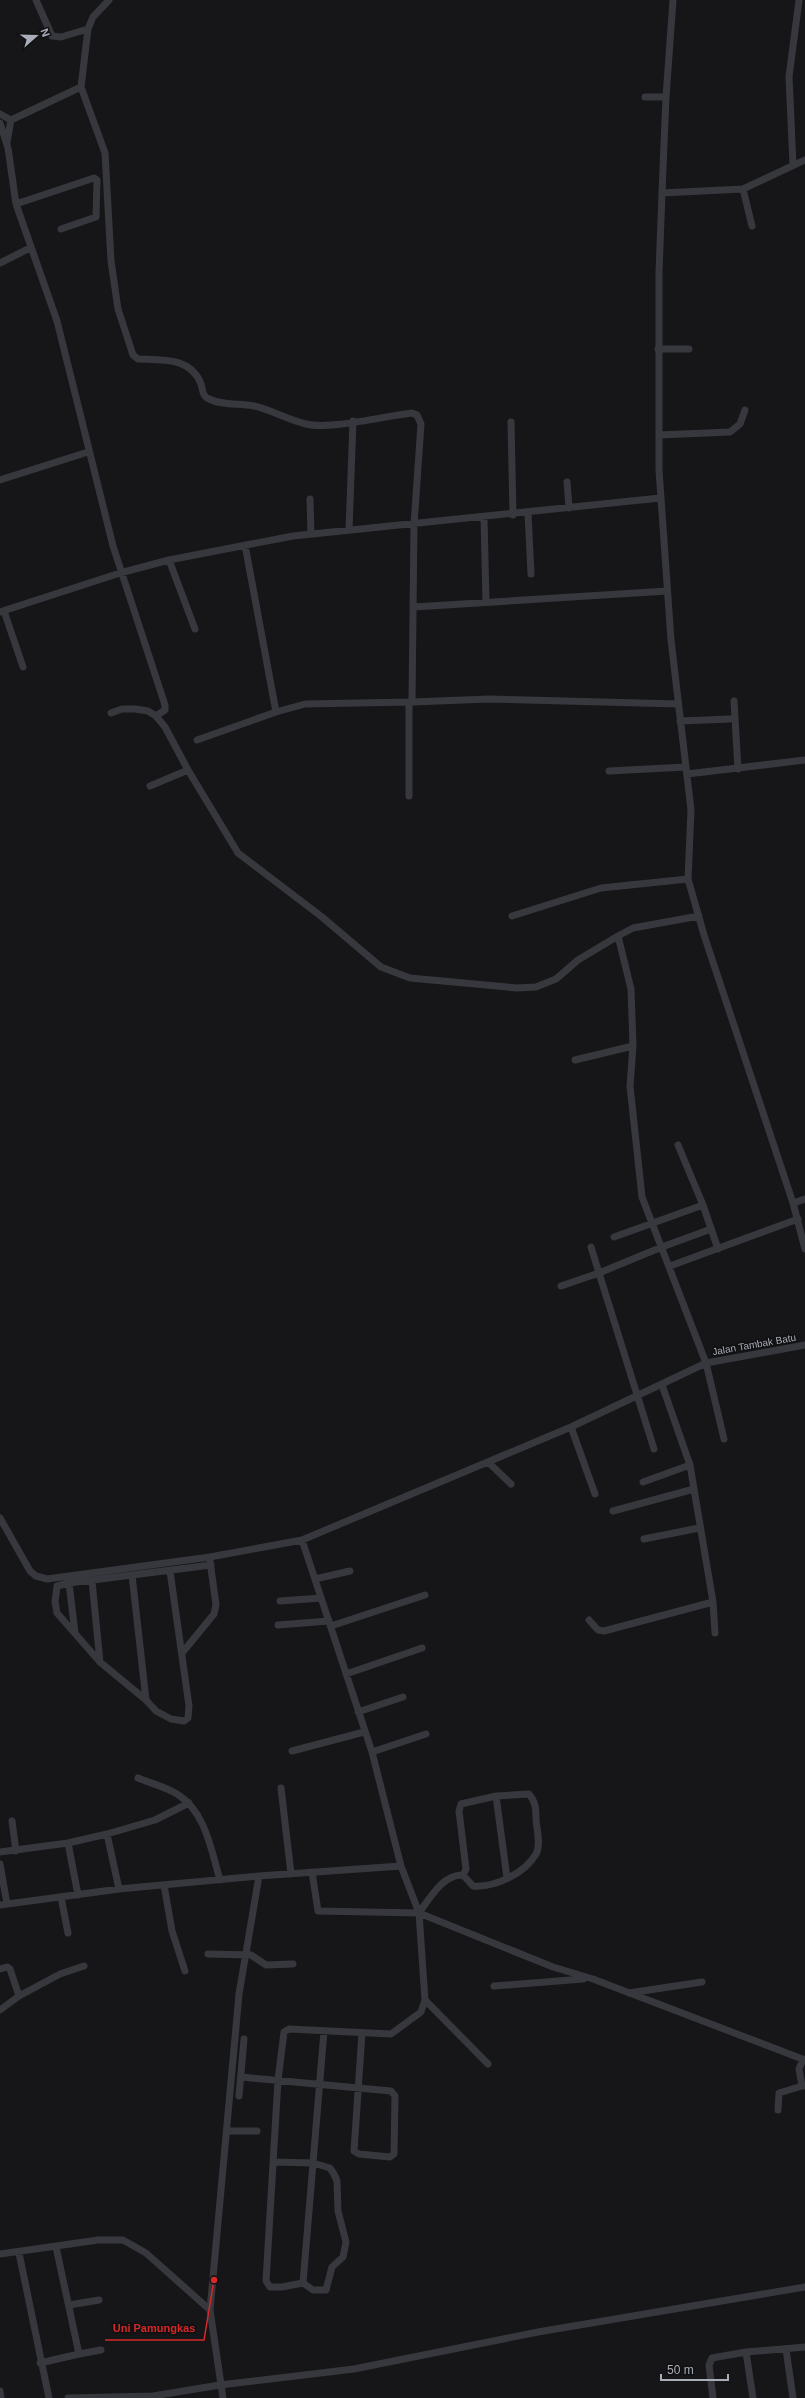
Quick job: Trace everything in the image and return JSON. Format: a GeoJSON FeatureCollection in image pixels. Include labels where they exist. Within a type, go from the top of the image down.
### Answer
{"type":"FeatureCollection","features":[{"type":"Feature","properties":{"kind":"street"},"geometry":{"type":"LineString","coordinates":[[36,0],[52,36],[62,37],[88,29]]}},
{"type":"Feature","properties":{"kind":"street"},"geometry":{"type":"LineString","coordinates":[[109,0],[93,17],[88,29],[81,87],[105,153],[111,261],[118,309],[133,355],[138,359],[178,361],[190,368],[197,376],[204,396],[221,403],[256,406],[314,425],[408,413],[417,415],[421,424],[414,525],[414,607],[410,702],[409,796]]}},
{"type":"Feature","properties":{"kind":"street"},"geometry":{"type":"LineString","coordinates":[[673,0],[666,97],[662,193],[658,349],[660,498],[678,704],[691,810],[688,879],[695,899],[704,935],[801,1224],[805,1249]]}},
{"type":"Feature","properties":{"kind":"street"},"geometry":{"type":"LineString","coordinates":[[793,165],[789,77],[799,0]]}},
{"type":"Feature","properties":{"kind":"street"},"geometry":{"type":"LineString","coordinates":[[11,120],[81,87]]}},
{"type":"Feature","properties":{"kind":"street"},"geometry":{"type":"LineString","coordinates":[[645,97],[666,97]]}},
{"type":"Feature","properties":{"kind":"street"},"geometry":{"type":"LineString","coordinates":[[0,114],[11,120]]}},
{"type":"Feature","properties":{"kind":"street"},"geometry":{"type":"LineString","coordinates":[[7,144],[11,120]]}},
{"type":"Feature","properties":{"kind":"street"},"geometry":{"type":"LineString","coordinates":[[0,123],[7,144],[16,204],[56,321],[88,452],[120,573],[160,713],[166,728],[188,770],[238,853],[322,917],[381,967],[395,974],[418,979],[517,988],[536,987],[556,979],[578,960],[633,928],[699,914]]}},
{"type":"Feature","properties":{"kind":"street"},"geometry":{"type":"LineString","coordinates":[[662,193],[744,189],[805,160]]}},
{"type":"Feature","properties":{"kind":"street"},"geometry":{"type":"LineString","coordinates":[[16,204],[94,178],[97,180],[96,217],[61,229]]}},
{"type":"Feature","properties":{"kind":"street"},"geometry":{"type":"LineString","coordinates":[[744,189],[752,226]]}},
{"type":"Feature","properties":{"kind":"street"},"geometry":{"type":"LineString","coordinates":[[0,263],[30,248]]}},
{"type":"Feature","properties":{"kind":"street"},"geometry":{"type":"LineString","coordinates":[[658,349],[689,349]]}},
{"type":"Feature","properties":{"kind":"street"},"geometry":{"type":"LineString","coordinates":[[659,435],[730,432],[740,424],[745,410]]}},
{"type":"Feature","properties":{"kind":"street"},"geometry":{"type":"LineString","coordinates":[[349,530],[353,421]]}},
{"type":"Feature","properties":{"kind":"street"},"geometry":{"type":"LineString","coordinates":[[512,422],[513,515]]}},
{"type":"Feature","properties":{"kind":"street"},"geometry":{"type":"LineString","coordinates":[[0,480],[88,452]]}},
{"type":"Feature","properties":{"kind":"street"},"geometry":{"type":"LineString","coordinates":[[567,482],[569,508]]}},
{"type":"Feature","properties":{"kind":"street"},"geometry":{"type":"LineString","coordinates":[[310,498],[311,534]]}},
{"type":"Feature","properties":{"kind":"street"},"geometry":{"type":"LineString","coordinates":[[23,667],[2,612],[120,573],[169,560],[311,534],[484,518],[660,498]]}},
{"type":"Feature","properties":{"kind":"street"},"geometry":{"type":"LineString","coordinates":[[528,513],[532,574]]}},
{"type":"Feature","properties":{"kind":"street"},"geometry":{"type":"LineString","coordinates":[[484,518],[486,602]]}},
{"type":"Feature","properties":{"kind":"street"},"geometry":{"type":"LineString","coordinates":[[245,545],[276,712]]}},
{"type":"Feature","properties":{"kind":"street"},"geometry":{"type":"LineString","coordinates":[[169,560],[195,629]]}},
{"type":"Feature","properties":{"kind":"street"},"geometry":{"type":"LineString","coordinates":[[414,607],[667,591]]}},
{"type":"Feature","properties":{"kind":"street"},"geometry":{"type":"LineString","coordinates":[[197,740],[276,712],[305,704],[489,699],[678,704]]}},
{"type":"Feature","properties":{"kind":"street"},"geometry":{"type":"LineString","coordinates":[[734,702],[738,769]]}},
{"type":"Feature","properties":{"kind":"street"},"geometry":{"type":"LineString","coordinates":[[111,713],[122,709],[135,709],[160,713]]}},
{"type":"Feature","properties":{"kind":"street"},"geometry":{"type":"LineString","coordinates":[[680,721],[730,719]]}},
{"type":"Feature","properties":{"kind":"street"},"geometry":{"type":"LineString","coordinates":[[609,771],[738,769],[805,760]]}},
{"type":"Feature","properties":{"kind":"street"},"geometry":{"type":"LineString","coordinates":[[150,786],[188,770]]}},
{"type":"Feature","properties":{"kind":"street"},"geometry":{"type":"LineString","coordinates":[[512,916],[601,888],[688,879]]}},
{"type":"Feature","properties":{"kind":"street"},"geometry":{"type":"LineString","coordinates":[[618,936],[631,990],[633,1046],[630,1086],[641,1190],[706,1363],[724,1439]]}},
{"type":"Feature","properties":{"kind":"street"},"geometry":{"type":"LineString","coordinates":[[575,1060],[633,1046]]}},
{"type":"Feature","properties":{"kind":"street"},"geometry":{"type":"LineString","coordinates":[[678,1145],[703,1205],[718,1249]]}},
{"type":"Feature","properties":{"kind":"street"},"geometry":{"type":"LineString","coordinates":[[794,1203],[805,1199]]}},
{"type":"Feature","properties":{"kind":"street"},"geometry":{"type":"LineString","coordinates":[[614,1237],[703,1205]]}},
{"type":"Feature","properties":{"kind":"street"},"geometry":{"type":"LineString","coordinates":[[670,1266],[718,1249],[801,1224]]}},
{"type":"Feature","properties":{"kind":"street"},"geometry":{"type":"LineString","coordinates":[[561,1286],[599,1273],[662,1246],[712,1229]]}},
{"type":"Feature","properties":{"kind":"street"},"geometry":{"type":"LineString","coordinates":[[591,1247],[654,1449]]}},
{"type":"Feature","properties":{"kind":"street","name":"Jalan Tambak Batu"},"geometry":{"type":"LineString","coordinates":[[0,1518],[30,1571],[36,1576],[48,1579],[210,1557],[302,1540],[571,1427],[706,1363],[805,1345]]}},
{"type":"Feature","properties":{"kind":"street"},"geometry":{"type":"LineString","coordinates":[[662,1385],[690,1465],[699,1528],[713,1602],[715,1633]]}},
{"type":"Feature","properties":{"kind":"street"},"geometry":{"type":"LineString","coordinates":[[571,1427],[594,1494]]}},
{"type":"Feature","properties":{"kind":"street"},"geometry":{"type":"LineString","coordinates":[[488,1462],[511,1484]]}},
{"type":"Feature","properties":{"kind":"street"},"geometry":{"type":"LineString","coordinates":[[643,1482],[690,1465]]}},
{"type":"Feature","properties":{"kind":"street"},"geometry":{"type":"LineString","coordinates":[[613,1511],[694,1489]]}},
{"type":"Feature","properties":{"kind":"street"},"geometry":{"type":"LineString","coordinates":[[644,1539],[699,1528]]}},
{"type":"Feature","properties":{"kind":"street"},"geometry":{"type":"LineString","coordinates":[[274,2162],[313,2162],[330,2168],[334,2174],[337,2182],[338,2211],[346,2242],[344,2257],[332,2267],[326,2290],[314,2290],[303,2283],[270,2287],[266,2281],[278,2080],[284,2032],[289,2029],[392,2034],[421,2012],[425,2000],[419,1913],[401,1866],[372,1752],[364,1732],[302,1540]]}},
{"type":"Feature","properties":{"kind":"street"},"geometry":{"type":"LineString","coordinates":[[182,1653],[214,1614],[216,1605],[210,1557]]}},
{"type":"Feature","properties":{"kind":"street"},"geometry":{"type":"LineString","coordinates":[[170,1571],[189,1706],[188,1718],[184,1721],[167,1717],[156,1711],[146,1700],[100,1662],[60,1617],[55,1602],[56,1588],[69,1583],[211,1565]]}},
{"type":"Feature","properties":{"kind":"street"},"geometry":{"type":"LineString","coordinates":[[315,1579],[350,1571]]}},
{"type":"Feature","properties":{"kind":"street"},"geometry":{"type":"LineString","coordinates":[[132,1575],[146,1700]]}},
{"type":"Feature","properties":{"kind":"street"},"geometry":{"type":"LineString","coordinates":[[92,1581],[100,1662]]}},
{"type":"Feature","properties":{"kind":"street"},"geometry":{"type":"LineString","coordinates":[[69,1583],[75,1633]]}},
{"type":"Feature","properties":{"kind":"street"},"geometry":{"type":"LineString","coordinates":[[278,1625],[330,1623],[425,1595]]}},
{"type":"Feature","properties":{"kind":"street"},"geometry":{"type":"LineString","coordinates":[[280,1601],[321,1598]]}},
{"type":"Feature","properties":{"kind":"street"},"geometry":{"type":"LineString","coordinates":[[589,1620],[598,1630],[604,1631],[713,1602]]}},
{"type":"Feature","properties":{"kind":"street"},"geometry":{"type":"LineString","coordinates":[[346,1674],[422,1648]]}},
{"type":"Feature","properties":{"kind":"street"},"geometry":{"type":"LineString","coordinates":[[358,1712],[403,1697]]}},
{"type":"Feature","properties":{"kind":"street"},"geometry":{"type":"LineString","coordinates":[[292,1750],[364,1732]]}},
{"type":"Feature","properties":{"kind":"street"},"geometry":{"type":"LineString","coordinates":[[372,1752],[426,1734]]}},
{"type":"Feature","properties":{"kind":"street"},"geometry":{"type":"LineString","coordinates":[[138,1778],[176,1794],[189,1803],[200,1818],[220,1880]]}},
{"type":"Feature","properties":{"kind":"street"},"geometry":{"type":"LineString","coordinates":[[281,1788],[291,1874]]}},
{"type":"Feature","properties":{"kind":"street"},"geometry":{"type":"LineString","coordinates":[[528,1794],[535,1803],[539,1845],[536,1854],[525,1866],[506,1878],[489,1886],[473,1886],[463,1875],[466,1869],[459,1811],[461,1804],[496,1796],[528,1794]]}},
{"type":"Feature","properties":{"kind":"street"},"geometry":{"type":"LineString","coordinates":[[496,1796],[506,1878]]}},
{"type":"Feature","properties":{"kind":"street"},"geometry":{"type":"LineString","coordinates":[[0,1852],[68,1843],[107,1834],[155,1820],[189,1803]]}},
{"type":"Feature","properties":{"kind":"street"},"geometry":{"type":"LineString","coordinates":[[12,1821],[16,1851]]}},
{"type":"Feature","properties":{"kind":"street"},"geometry":{"type":"LineString","coordinates":[[107,1834],[119,1889]]}},
{"type":"Feature","properties":{"kind":"street"},"geometry":{"type":"LineString","coordinates":[[68,1843],[78,1895]]}},
{"type":"Feature","properties":{"kind":"street"},"geometry":{"type":"LineString","coordinates":[[0,1864],[3,1905],[119,1889],[259,1876],[401,1866]]}},
{"type":"Feature","properties":{"kind":"street"},"geometry":{"type":"LineString","coordinates":[[312,1872],[318,1911],[419,1913],[553,1966],[593,1979],[804,2060],[799,2069],[803,2086],[779,2093],[778,2110]]}},
{"type":"Feature","properties":{"kind":"street"},"geometry":{"type":"LineString","coordinates":[[419,1913],[433,1894],[450,1876],[463,1875]]}},
{"type":"Feature","properties":{"kind":"street"},"geometry":{"type":"LineString","coordinates":[[223,2398],[210,2310],[228,2131],[239,1994],[259,1876]]}},
{"type":"Feature","properties":{"kind":"street"},"geometry":{"type":"LineString","coordinates":[[164,1885],[172,1931],[185,1971]]}},
{"type":"Feature","properties":{"kind":"street"},"geometry":{"type":"LineString","coordinates":[[61,1897],[68,1933]]}},
{"type":"Feature","properties":{"kind":"street"},"geometry":{"type":"LineString","coordinates":[[208,1954],[251,1955],[266,1965],[292,1964]]}},
{"type":"Feature","properties":{"kind":"street"},"geometry":{"type":"LineString","coordinates":[[0,2010],[19,1996],[60,1974],[84,1966]]}},
{"type":"Feature","properties":{"kind":"street"},"geometry":{"type":"LineString","coordinates":[[0,1968],[7,1967],[10,1969],[19,1996]]}},
{"type":"Feature","properties":{"kind":"street"},"geometry":{"type":"LineString","coordinates":[[494,1986],[573,1979],[593,1979]]}},
{"type":"Feature","properties":{"kind":"street"},"geometry":{"type":"LineString","coordinates":[[629,1993],[702,1982]]}},
{"type":"Feature","properties":{"kind":"street"},"geometry":{"type":"LineString","coordinates":[[425,2000],[488,2064]]}},
{"type":"Feature","properties":{"kind":"street"},"geometry":{"type":"LineString","coordinates":[[303,2283],[324,2031]]}},
{"type":"Feature","properties":{"kind":"street"},"geometry":{"type":"LineString","coordinates":[[241,2077],[360,2087],[394,2093],[392,2156],[358,2154],[354,2152],[360,2087],[362,2033]]}},
{"type":"Feature","properties":{"kind":"street"},"geometry":{"type":"LineString","coordinates":[[239,2096],[244,2039]]}},
{"type":"Feature","properties":{"kind":"street"},"geometry":{"type":"LineString","coordinates":[[228,2131],[257,2132]]}},
{"type":"Feature","properties":{"kind":"street"},"geometry":{"type":"LineString","coordinates":[[0,2254],[19,2253],[98,2240],[123,2240],[146,2253],[210,2310]]}},
{"type":"Feature","properties":{"kind":"street"},"geometry":{"type":"LineString","coordinates":[[56,2247],[79,2354]]}},
{"type":"Feature","properties":{"kind":"street"},"geometry":{"type":"LineString","coordinates":[[19,2253],[40,2363],[49,2398]]}},
{"type":"Feature","properties":{"kind":"street"},"geometry":{"type":"LineString","coordinates":[[68,2398],[153,2396],[220,2385],[354,2369],[538,2332],[805,2287]]}},
{"type":"Feature","properties":{"kind":"street"},"geometry":{"type":"LineString","coordinates":[[69,2305],[99,2300]]}},
{"type":"Feature","properties":{"kind":"street"},"geometry":{"type":"LineString","coordinates":[[713,2398],[710,2366],[712,2358],[746,2352],[805,2347]]}},
{"type":"Feature","properties":{"kind":"street"},"geometry":{"type":"LineString","coordinates":[[786,2349],[793,2398]]}},
{"type":"Feature","properties":{"kind":"street"},"geometry":{"type":"LineString","coordinates":[[40,2363],[101,2350]]}},
{"type":"Feature","properties":{"kind":"street"},"geometry":{"type":"LineString","coordinates":[[746,2352],[753,2398]]}},
{"type":"Feature","properties":{"kind":"street"},"geometry":{"type":"LineString","coordinates":[[0,2391],[1,2398]]}},
{"type":"Feature","properties":{"kind":"place","name":"Uni Pamungkas"},"geometry":{"type":"Point","coordinates":[214,2280]}}]}
